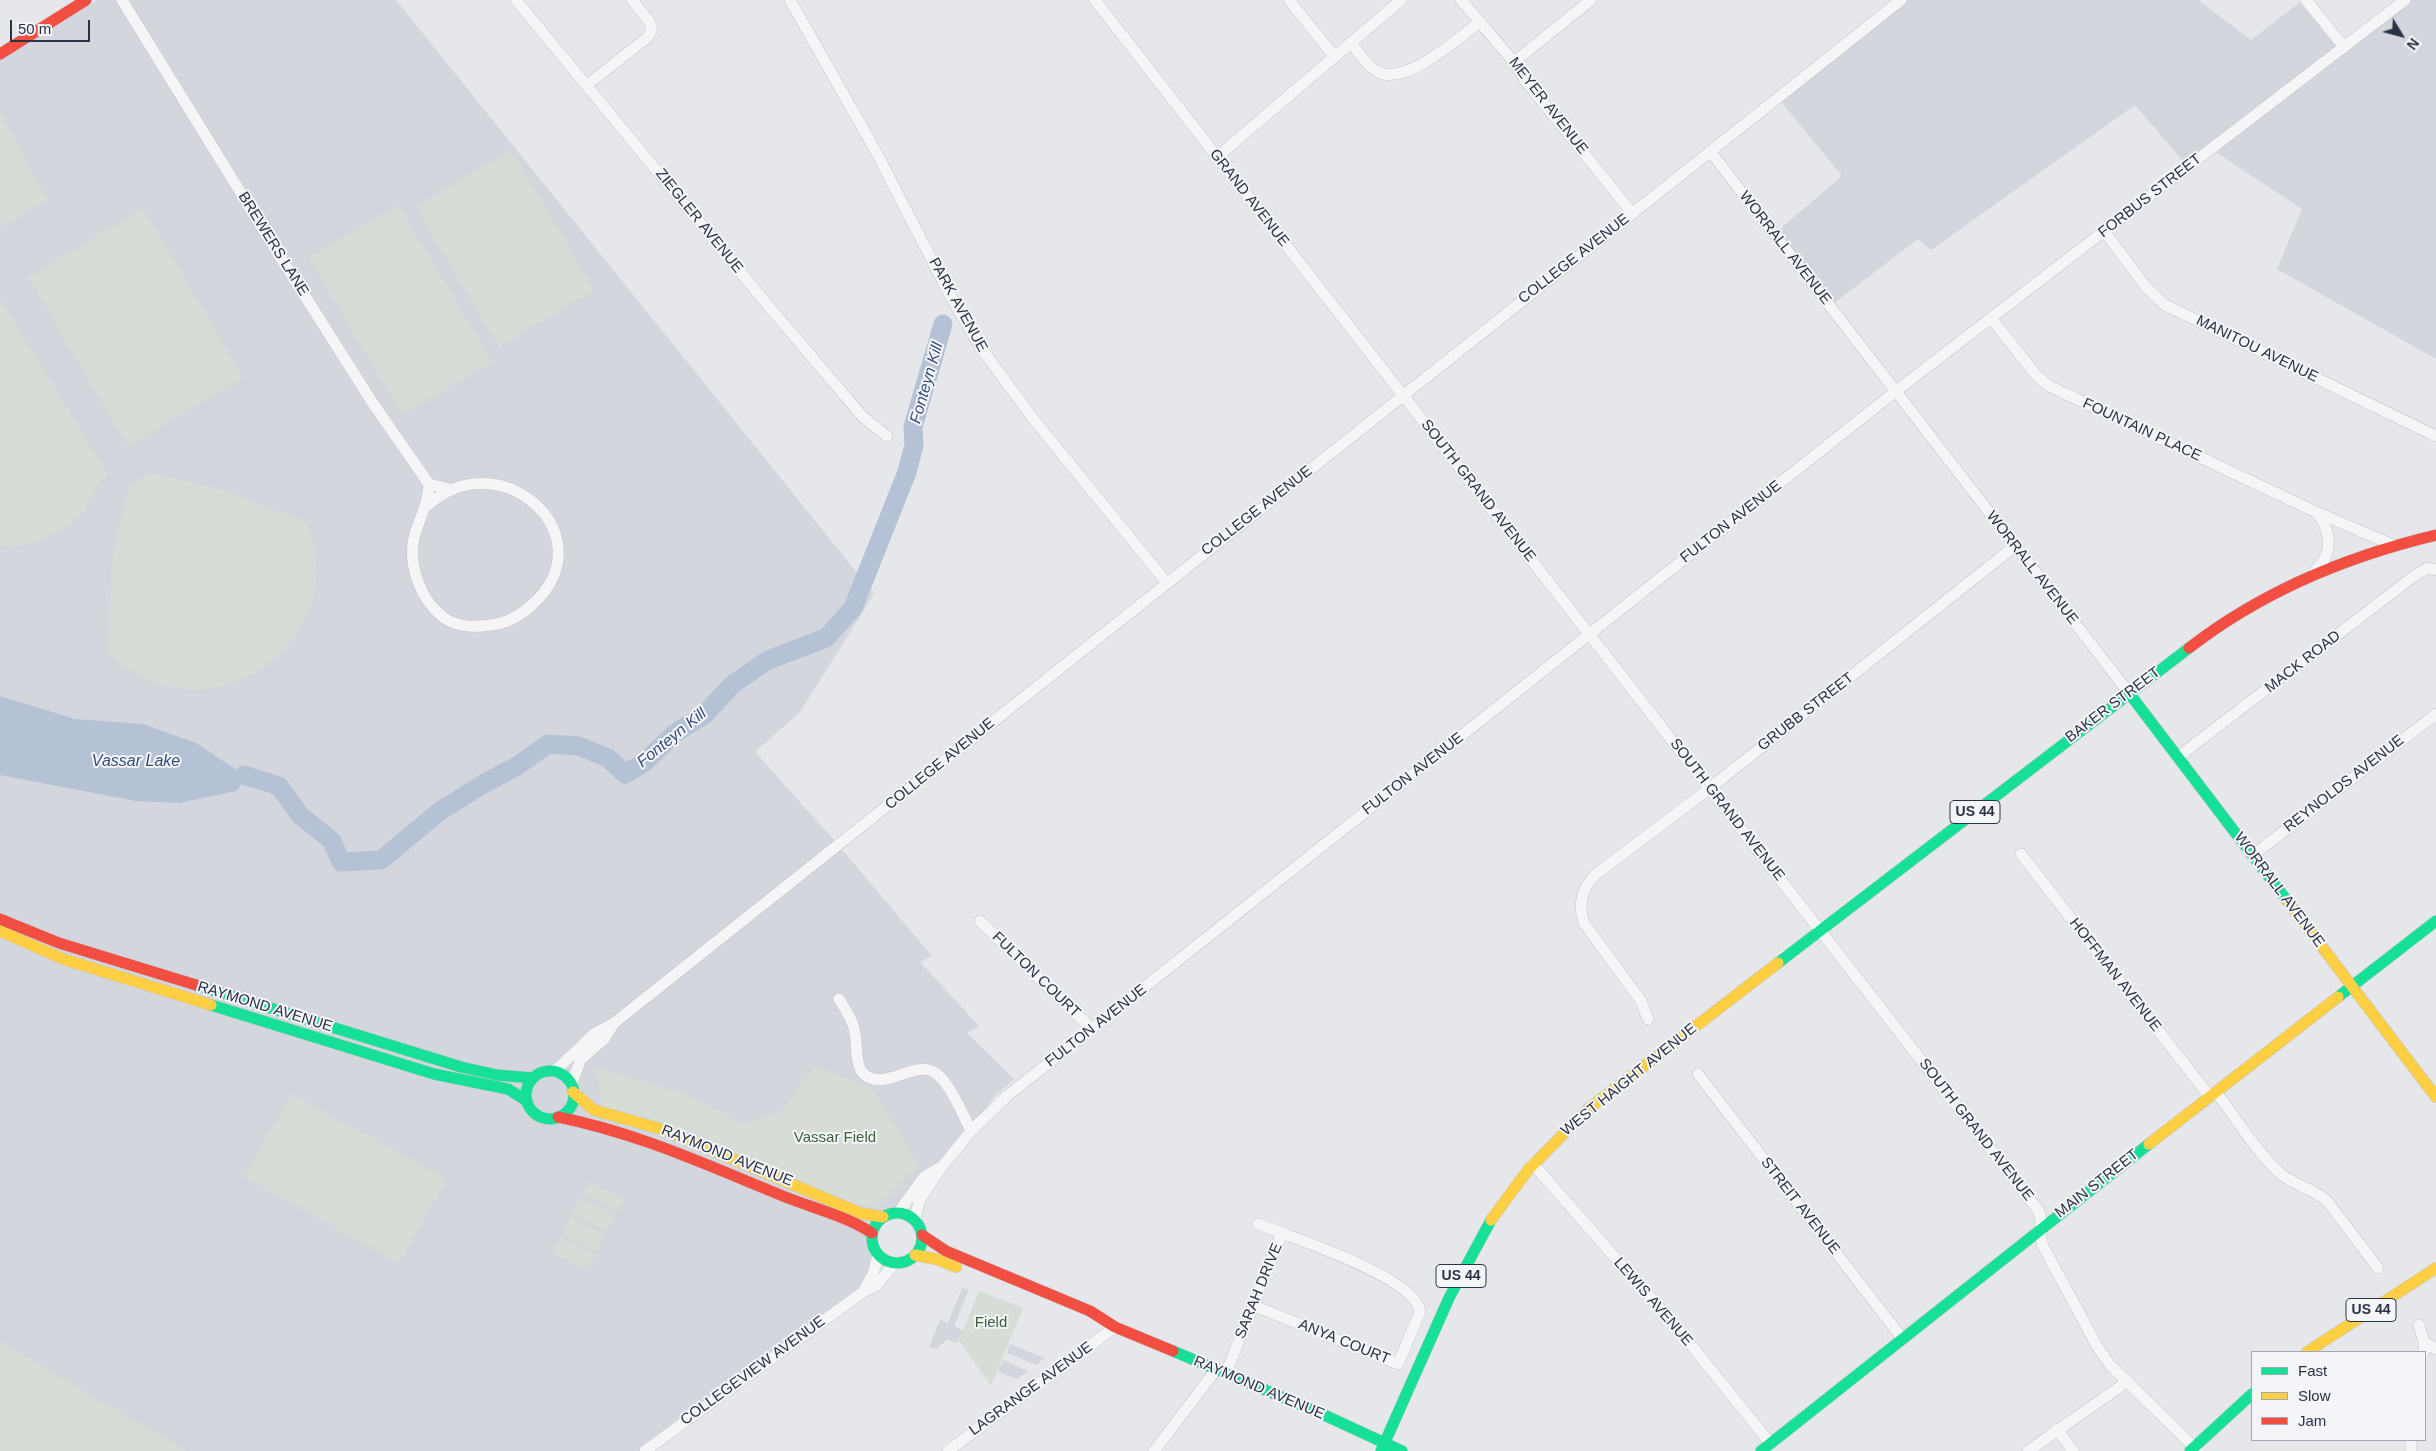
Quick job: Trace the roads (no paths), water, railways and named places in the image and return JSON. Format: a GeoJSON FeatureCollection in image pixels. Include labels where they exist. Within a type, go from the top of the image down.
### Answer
{"type":"FeatureCollection","features":[{"type":"Feature","properties":{"kind":"main road"},"geometry":{"type":"LineString","coordinates":[[0,54],[86,0]]}},
{"type":"Feature","properties":{"kind":"main road","name":"BAKER STREET"},"geometry":{"type":"LineString","coordinates":[[1821,930],[2129,693],[2218,627],[2303,580],[2338,564],[2394,545],[2436,535]]}},
{"type":"Feature","properties":{"kind":"main road","name":"WORRALL AVENUE"},"geometry":{"type":"LineString","coordinates":[[2129,693],[2436,1098]]}},
{"type":"Feature","properties":{"kind":"main road","name":"RAYMOND AVENUE"},"geometry":{"type":"LineString","coordinates":[[0,918],[59,943],[437,1060],[512,1079],[533,1078]]}},
{"type":"Feature","properties":{"kind":"main road","name":"MAIN STREET"},"geometry":{"type":"LineString","coordinates":[[1765,1447],[2040,1229],[2436,921]]}},
{"type":"Feature","properties":{"kind":"main road","name":"WEST HAIGHT AVENUE"},"geometry":{"type":"LineString","coordinates":[[1383,1447],[1478,1244],[1497,1211],[1533,1164],[1560,1136],[1603,1097],[1821,930]]}},
{"type":"Feature","properties":{"kind":"main road","name":"RAYMOND AVENUE"},"geometry":{"type":"LineString","coordinates":[[0,931],[63,959],[434,1074],[470,1083],[508,1089],[527,1101]]}},
{"type":"Feature","properties":{"kind":"main road"},"geometry":{"type":"LineString","coordinates":[[554,1072],[567,1079],[572,1089],[570,1107],[558,1117],[552,1119],[539,1116],[533,1112],[527,1101],[526,1093],[533,1078],[543,1073],[554,1072]]}},
{"type":"Feature","properties":{"kind":"main road","name":"RAYMOND AVENUE"},"geometry":{"type":"LineString","coordinates":[[572,1089],[594,1110],[664,1130],[786,1180],[860,1213],[882,1217]]}},
{"type":"Feature","properties":{"kind":"main road","name":"RAYMOND AVENUE"},"geometry":{"type":"LineString","coordinates":[[558,1117],[625,1132],[821,1211],[857,1223],[872,1233]]}},
{"type":"Feature","properties":{"kind":"main road"},"geometry":{"type":"LineString","coordinates":[[898,1213],[908,1215],[916,1221],[922,1235],[922,1242],[915,1255],[902,1262],[895,1263],[878,1255],[873,1245],[872,1233],[882,1217],[898,1213]]}},
{"type":"Feature","properties":{"kind":"main road","name":"RAYMOND AVENUE"},"geometry":{"type":"LineString","coordinates":[[922,1235],[946,1251],[1090,1311],[1115,1327],[1221,1372],[1383,1447],[1402,1451]]}},
{"type":"Feature","properties":{"kind":"main road","name":"RAYMOND AVENUE"},"geometry":{"type":"LineString","coordinates":[[915,1255],[936,1258],[1096,1325],[1115,1327]]}},
{"type":"Feature","properties":{"kind":"main road","name":"US 44"},"geometry":{"type":"LineString","coordinates":[[2309,1351],[2436,1268]]}},
{"type":"Feature","properties":{"kind":"main road"},"geometry":{"type":"LineString","coordinates":[[2194,1450],[2251,1395]]}},
{"type":"Feature","properties":{"kind":"street","name":"BREWERS LANE"},"geometry":{"type":"LineString","coordinates":[[122,0],[372,402],[429,484]]}},
{"type":"Feature","properties":{"kind":"street","name":"ZIEGLER AVENUE"},"geometry":{"type":"LineString","coordinates":[[516,0],[777,317],[863,417],[887,436]]}},
{"type":"Feature","properties":{"kind":"street"},"geometry":{"type":"LineString","coordinates":[[587,85],[648,37],[652,29],[649,21],[632,0]]}},
{"type":"Feature","properties":{"kind":"street","name":"PARK AVENUE"},"geometry":{"type":"LineString","coordinates":[[790,0],[874,148],[951,297],[981,348],[1035,421],[1167,583]]}},
{"type":"Feature","properties":{"kind":"street","name":"GRAND AVENUE"},"geometry":{"type":"LineString","coordinates":[[1094,0],[1403,395]]}},
{"type":"Feature","properties":{"kind":"street"},"geometry":{"type":"LineString","coordinates":[[1289,0],[1335,57]]}},
{"type":"Feature","properties":{"kind":"street"},"geometry":{"type":"LineString","coordinates":[[1217,157],[1401,0]]}},
{"type":"Feature","properties":{"kind":"street","name":"MEYER AVENUE"},"geometry":{"type":"LineString","coordinates":[[1461,0],[1514,62],[1525,80],[1632,213]]}},
{"type":"Feature","properties":{"kind":"street"},"geometry":{"type":"LineString","coordinates":[[1514,62],[1591,0]]}},
{"type":"Feature","properties":{"kind":"street","name":"COLLEGE AVENUE"},"geometry":{"type":"LineString","coordinates":[[554,1072],[595,1033],[614,1023],[1901,0]]}},
{"type":"Feature","properties":{"kind":"street"},"geometry":{"type":"LineString","coordinates":[[2306,0],[2344,47]]}},
{"type":"Feature","properties":{"kind":"street","name":"FORBUS STREET"},"geometry":{"type":"LineString","coordinates":[[1896,391],[2405,0]]}},
{"type":"Feature","properties":{"kind":"street"},"geometry":{"type":"LineString","coordinates":[[1351,43],[1366,62],[1378,72],[1398,74],[1414,69],[1480,22]]}},
{"type":"Feature","properties":{"kind":"street","name":"WORRALL AVENUE"},"geometry":{"type":"LineString","coordinates":[[1710,151],[2129,693]]}},
{"type":"Feature","properties":{"kind":"street","name":"MANITOU AVENUE"},"geometry":{"type":"LineString","coordinates":[[2104,231],[2146,287],[2165,304],[2436,436]]}},
{"type":"Feature","properties":{"kind":"street","name":"FOUNTAIN PLACE"},"geometry":{"type":"LineString","coordinates":[[1991,318],[2036,375],[2049,386],[2316,512],[2394,545]]}},
{"type":"Feature","properties":{"kind":"street","name":"FULTON AVENUE"},"geometry":{"type":"LineString","coordinates":[[916,1221],[919,1201],[941,1168],[971,1131],[1007,1096],[1896,391]]}},
{"type":"Feature","properties":{"kind":"street","name":"SOUTH GRAND AVENUE"},"geometry":{"type":"LineString","coordinates":[[1403,395],[2038,1210],[2042,1217],[2040,1237],[2043,1246],[2097,1346],[2110,1365],[2128,1381],[2194,1450]]}},
{"type":"Feature","properties":{"kind":"street"},"geometry":{"type":"LineString","coordinates":[[427,506],[449,489],[472,482],[505,486],[528,500],[548,518],[554,529],[558,547],[557,562],[548,586],[527,610],[516,618],[501,623],[469,626],[450,622],[432,607],[423,594],[418,581],[414,539],[427,506],[429,484],[449,489]]}},
{"type":"Feature","properties":{"kind":"street"},"geometry":{"type":"LineString","coordinates":[[2303,580],[2320,566],[2327,552],[2329,537],[2325,523],[2316,512]]}},
{"type":"Feature","properties":{"kind":"street","name":"GRUBB STREET"},"geometry":{"type":"LineString","coordinates":[[1648,1019],[1641,1001],[1584,923],[1580,910],[1586,884],[1594,875],[1710,788],[2015,546]]}},
{"type":"Feature","properties":{"kind":"street","name":"MACK ROAD"},"geometry":{"type":"LineString","coordinates":[[2178,757],[2414,576],[2432,569]]}},
{"type":"Feature","properties":{"kind":"street","name":"REYNOLDS AVENUE"},"geometry":{"type":"LineString","coordinates":[[2252,855],[2436,714]]}},
{"type":"Feature","properties":{"kind":"street","name":"HOFFMAN AVENUE"},"geometry":{"type":"LineString","coordinates":[[2021,854],[2270,1163],[2292,1182],[2318,1193],[2378,1268]]}},
{"type":"Feature","properties":{"kind":"street","name":"FULTON COURT"},"geometry":{"type":"LineString","coordinates":[[980,921],[1092,1029]]}},
{"type":"Feature","properties":{"kind":"street"},"geometry":{"type":"LineString","coordinates":[[839,998],[854,1026],[858,1042],[858,1065],[866,1076],[879,1079],[921,1069],[933,1071],[945,1083],[971,1131]]}},
{"type":"Feature","properties":{"kind":"street","name":"COLLEGE AVENUE"},"geometry":{"type":"LineString","coordinates":[[572,1089],[582,1059],[604,1040],[614,1023]]}},
{"type":"Feature","properties":{"kind":"street","name":"STREIT AVENUE"},"geometry":{"type":"LineString","coordinates":[[1698,1074],[1902,1338]]}},
{"type":"Feature","properties":{"kind":"street","name":"LEWIS AVENUE"},"geometry":{"type":"LineString","coordinates":[[1533,1164],[1679,1330],[1765,1447]]}},
{"type":"Feature","properties":{"kind":"street","name":"FULTON AVENUE"},"geometry":{"type":"LineString","coordinates":[[898,1213],[924,1177],[941,1168]]}},
{"type":"Feature","properties":{"kind":"street","name":"SARAH DRIVE"},"geometry":{"type":"LineString","coordinates":[[1154,1451],[1221,1372],[1252,1305],[1282,1233],[1258,1224]]}},
{"type":"Feature","properties":{"kind":"street","name":"ANYA COURT"},"geometry":{"type":"LineString","coordinates":[[1252,1305],[1398,1364],[1420,1312],[1416,1302],[1395,1282],[1282,1233]]}},
{"type":"Feature","properties":{"kind":"street","name":"COLLEGEVIEW AVENUE"},"geometry":{"type":"LineString","coordinates":[[863,1292],[873,1274],[878,1255]]}},
{"type":"Feature","properties":{"kind":"street","name":"COLLEGEVIEW AVENUE"},"geometry":{"type":"LineString","coordinates":[[645,1451],[863,1292],[876,1286],[895,1263]]}},
{"type":"Feature","properties":{"kind":"street"},"geometry":{"type":"LineString","coordinates":[[2419,1326],[2424,1347],[2436,1349]]}},
{"type":"Feature","properties":{"kind":"street","name":"LAGRANGE AVENUE"},"geometry":{"type":"LineString","coordinates":[[948,1451],[1115,1327]]}},
{"type":"Feature","properties":{"kind":"street"},"geometry":{"type":"LineString","coordinates":[[2028,1451],[2128,1381]]}},
{"type":"Feature","properties":{"kind":"street"},"geometry":{"type":"LineString","coordinates":[[2057,1429],[2073,1451]]}},
{"type":"Feature","properties":{"kind":"water","name":"Vassar Lake"},"geometry":{"type":"Polygon","coordinates":[[[0,696],[75,719],[143,724],[196,743],[244,775],[241,785],[236,791],[179,803],[136,801],[0,775],[0,696]]]}},
{"type":"Feature","properties":{"kind":"waterway","name":"Fonteyn Kill"},"geometry":{"type":"LineString","coordinates":[[244,775],[279,786],[300,815],[332,841],[341,862],[381,860],[440,811],[517,766],[548,744],[579,746],[608,758],[625,774],[645,762],[675,733],[704,715],[733,684],[768,660],[826,638],[853,608],[907,472],[914,445],[913,427],[943,324]]}},
{"type":"Feature","properties":{"kind":"park label","name":"Vassar Field"},"geometry":{"type":"Point","coordinates":[835,1138]}},
{"type":"Feature","properties":{"kind":"park label","name":"Field"},"geometry":{"type":"Point","coordinates":[991,1323]}}]}
